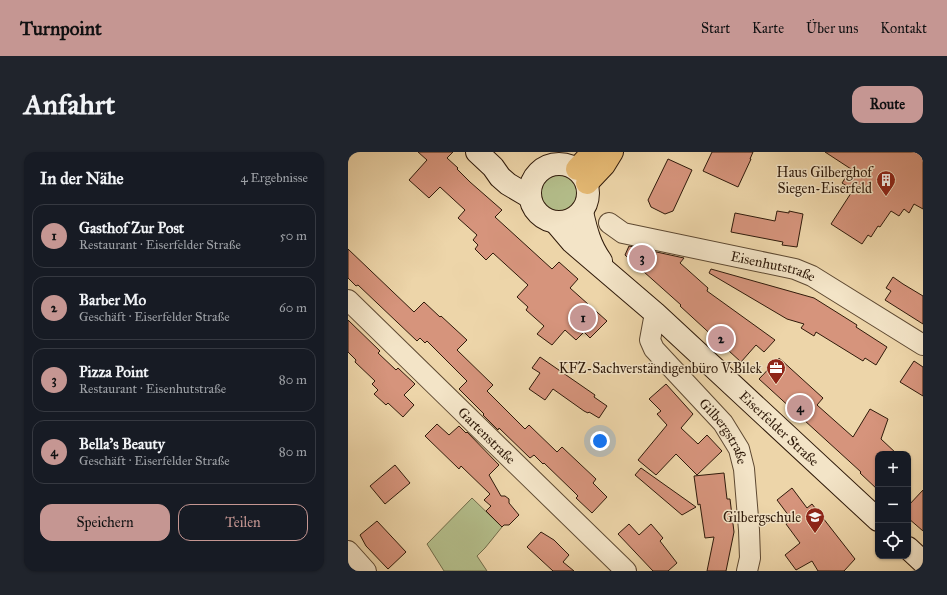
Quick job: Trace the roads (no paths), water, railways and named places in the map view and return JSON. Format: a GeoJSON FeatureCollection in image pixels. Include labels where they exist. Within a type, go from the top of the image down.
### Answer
{"type":"FeatureCollection","features":[{"type":"Feature","properties":{"kind":"highway"},"geometry":{"type":"LineString","coordinates":[[582,176],[593,152]]}},
{"type":"Feature","properties":{"kind":"highway"},"geometry":{"type":"LineString","coordinates":[[582,176],[604,165],[612,152]]}},
{"type":"Feature","properties":{"kind":"main road"},"geometry":{"type":"LineString","coordinates":[[477,152],[508,184],[530,197]]}},
{"type":"Feature","properties":{"kind":"main road"},"geometry":{"type":"LineString","coordinates":[[530,197],[530,188],[533,178],[539,171],[553,163],[570,165],[582,176]]}},
{"type":"Feature","properties":{"kind":"main road"},"geometry":{"type":"LineString","coordinates":[[493,167],[514,171],[539,171]]}},
{"type":"Feature","properties":{"kind":"main road","name":"Eiserfelder Straße"},"geometry":{"type":"LineString","coordinates":[[582,176],[588,198],[582,212],[587,236],[594,251],[608,272]]}},
{"type":"Feature","properties":{"kind":"main road","name":"Eiserfelder Straße"},"geometry":{"type":"LineString","coordinates":[[530,197],[538,214],[555,222],[572,242],[655,313],[875,517]]}},
{"type":"Feature","properties":{"kind":"main road"},"geometry":{"type":"LineString","coordinates":[[555,222],[565,222],[582,212]]}},
{"type":"Feature","properties":{"kind":"main road"},"geometry":{"type":"LineString","coordinates":[[911,551],[923,562]]}},
{"type":"Feature","properties":{"kind":"street","name":"Eisenhutstraße"},"geometry":{"type":"LineString","coordinates":[[609,223],[623,234],[795,269],[812,276],[923,345]]}},
{"type":"Feature","properties":{"kind":"street","name":"Gartenstraße"},"geometry":{"type":"LineString","coordinates":[[348,300],[626,571]]}},
{"type":"Feature","properties":{"kind":"street","name":"Gilbergstraße"},"geometry":{"type":"LineString","coordinates":[[655,313],[650,340],[654,349],[723,424],[739,449],[744,469],[749,530],[750,558],[747,571]]}},
{"type":"Feature","properties":{"kind":"street"},"geometry":{"type":"LineString","coordinates":[[348,551],[366,571]]}},
{"type":"Feature","properties":{"kind":"place","name":"Haus Gilberghof Siegen-Eiserfeld"},"geometry":{"type":"Point","coordinates":[886,197]}},
{"type":"Feature","properties":{"kind":"place","name":"Pizza Point"},"geometry":{"type":"Point","coordinates":[642,258]}},
{"type":"Feature","properties":{"kind":"place","name":"Gasthof Zur Post"},"geometry":{"type":"Point","coordinates":[583,318]}},
{"type":"Feature","properties":{"kind":"place","name":"Barber Mo"},"geometry":{"type":"Point","coordinates":[721,339]}},
{"type":"Feature","properties":{"kind":"place","name":"KFZ-Sachverständigenbüro V.Bilek"},"geometry":{"type":"Point","coordinates":[776,385]}},
{"type":"Feature","properties":{"kind":"place","name":"Bella's Beauty"},"geometry":{"type":"Point","coordinates":[800,408]}},
{"type":"Feature","properties":{"kind":"place","name":"Gilbergschule"},"geometry":{"type":"Point","coordinates":[815,534]}}]}
